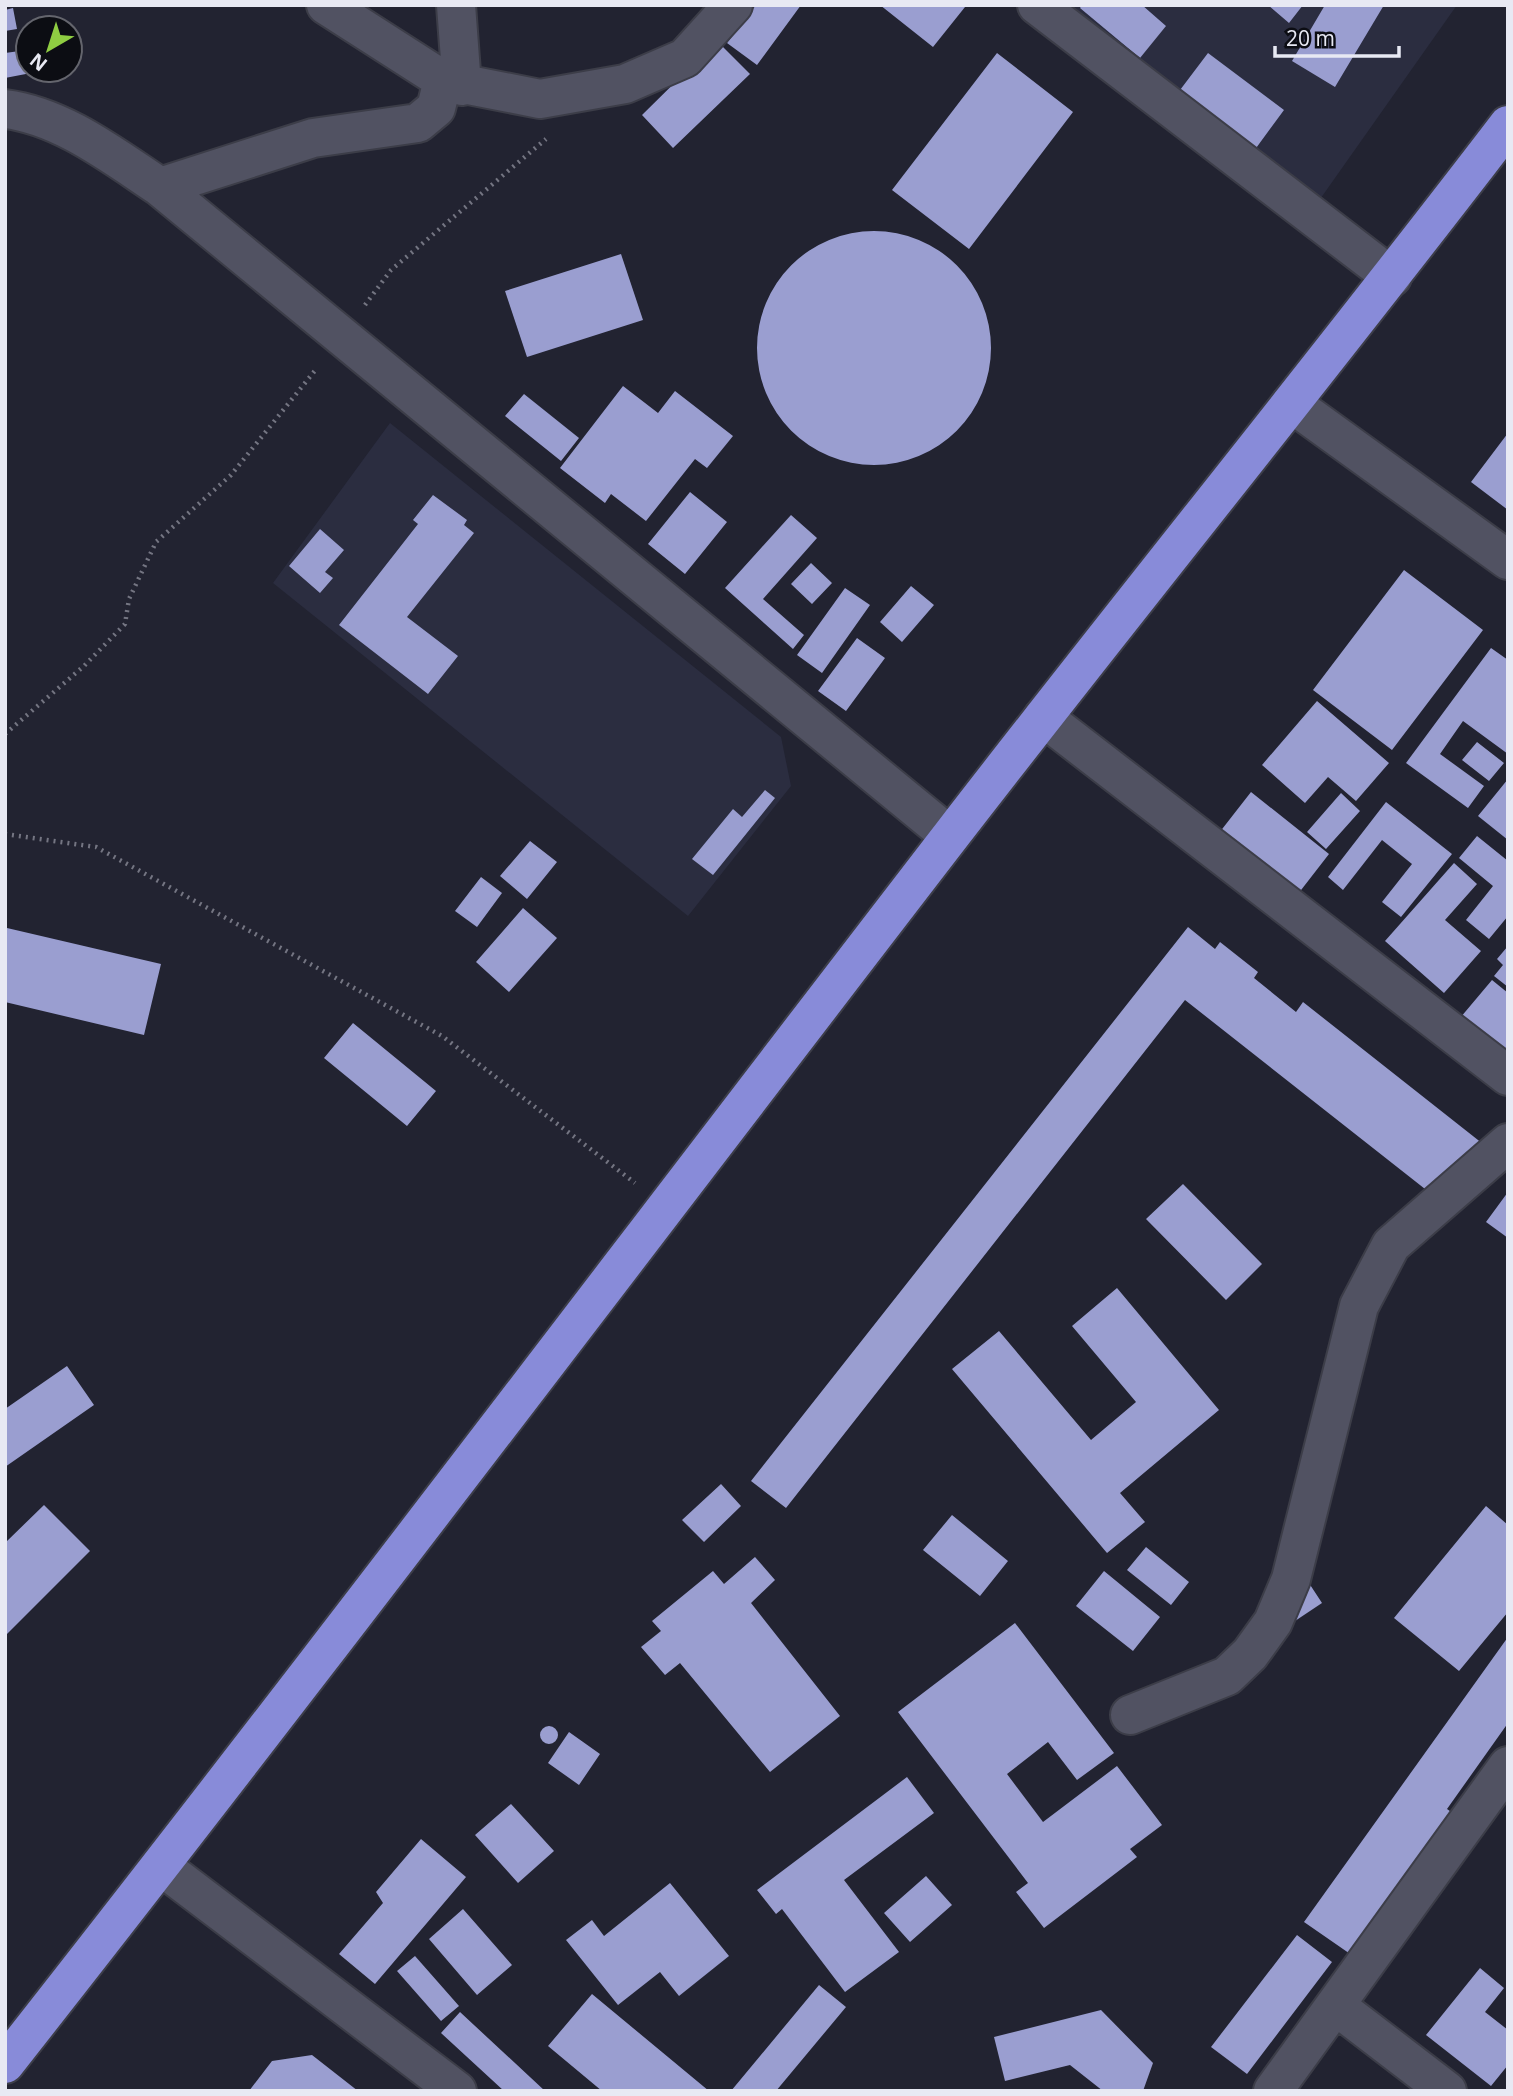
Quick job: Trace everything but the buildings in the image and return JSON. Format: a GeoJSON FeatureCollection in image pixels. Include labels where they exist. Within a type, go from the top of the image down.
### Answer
{"type":"FeatureCollection","features":[{"type":"Feature","properties":{"kind":"highway"},"geometry":{"type":"LineString","coordinates":[[5,2064],[161,1866],[950,836],[1392,277],[1508,125]]}},
{"type":"Feature","properties":{"kind":"street"},"geometry":{"type":"LineString","coordinates":[[326,5],[452,83],[540,99],[625,84],[685,58],[733,5]]}},
{"type":"Feature","properties":{"kind":"street"},"geometry":{"type":"LineString","coordinates":[[160,187],[313,138],[418,122],[436,108],[452,83],[456,5]]}},
{"type":"Feature","properties":{"kind":"street"},"geometry":{"type":"LineString","coordinates":[[1037,5],[1392,277]]}},
{"type":"Feature","properties":{"kind":"street"},"geometry":{"type":"LineString","coordinates":[[5,109],[30,112],[99,146],[160,187],[342,333],[950,836]]}},
{"type":"Feature","properties":{"kind":"street"},"geometry":{"type":"LineString","coordinates":[[1290,403],[1508,560]]}},
{"type":"Feature","properties":{"kind":"street"},"geometry":{"type":"LineString","coordinates":[[1043,717],[1508,1076]]}},
{"type":"Feature","properties":{"kind":"street"},"geometry":{"type":"LineString","coordinates":[[1130,1715],[1227,1676],[1250,1654],[1273,1622],[1292,1579],[1359,1306],[1371,1280],[1391,1245],[1508,1143]]}},
{"type":"Feature","properties":{"kind":"street"},"geometry":{"type":"LineString","coordinates":[[1273,2091],[1508,1766]]}},
{"type":"Feature","properties":{"kind":"street"},"geometry":{"type":"LineString","coordinates":[[161,1866],[457,2091]]}},
{"type":"Feature","properties":{"kind":"street"},"geometry":{"type":"LineString","coordinates":[[1336,2006],[1447,2091]]}},
{"type":"Feature","properties":{"kind":"path"},"geometry":{"type":"LineString","coordinates":[[5,734],[84,666],[124,624],[129,598],[156,542],[231,475],[299,394],[391,270],[555,134]]}},
{"type":"Feature","properties":{"kind":"path"},"geometry":{"type":"LineString","coordinates":[[5,834],[96,848],[442,1036],[645,1190]]}},
{"type":"Feature","properties":{"kind":"shaded area"},"geometry":{"type":"Polygon","coordinates":[[[1054,5],[1457,5],[1311,212],[1054,5]]]}},
{"type":"Feature","properties":{"kind":"shaded area"},"geometry":{"type":"Polygon","coordinates":[[[390,423],[781,737],[791,786],[688,916],[273,583],[390,423]]]}}]}
